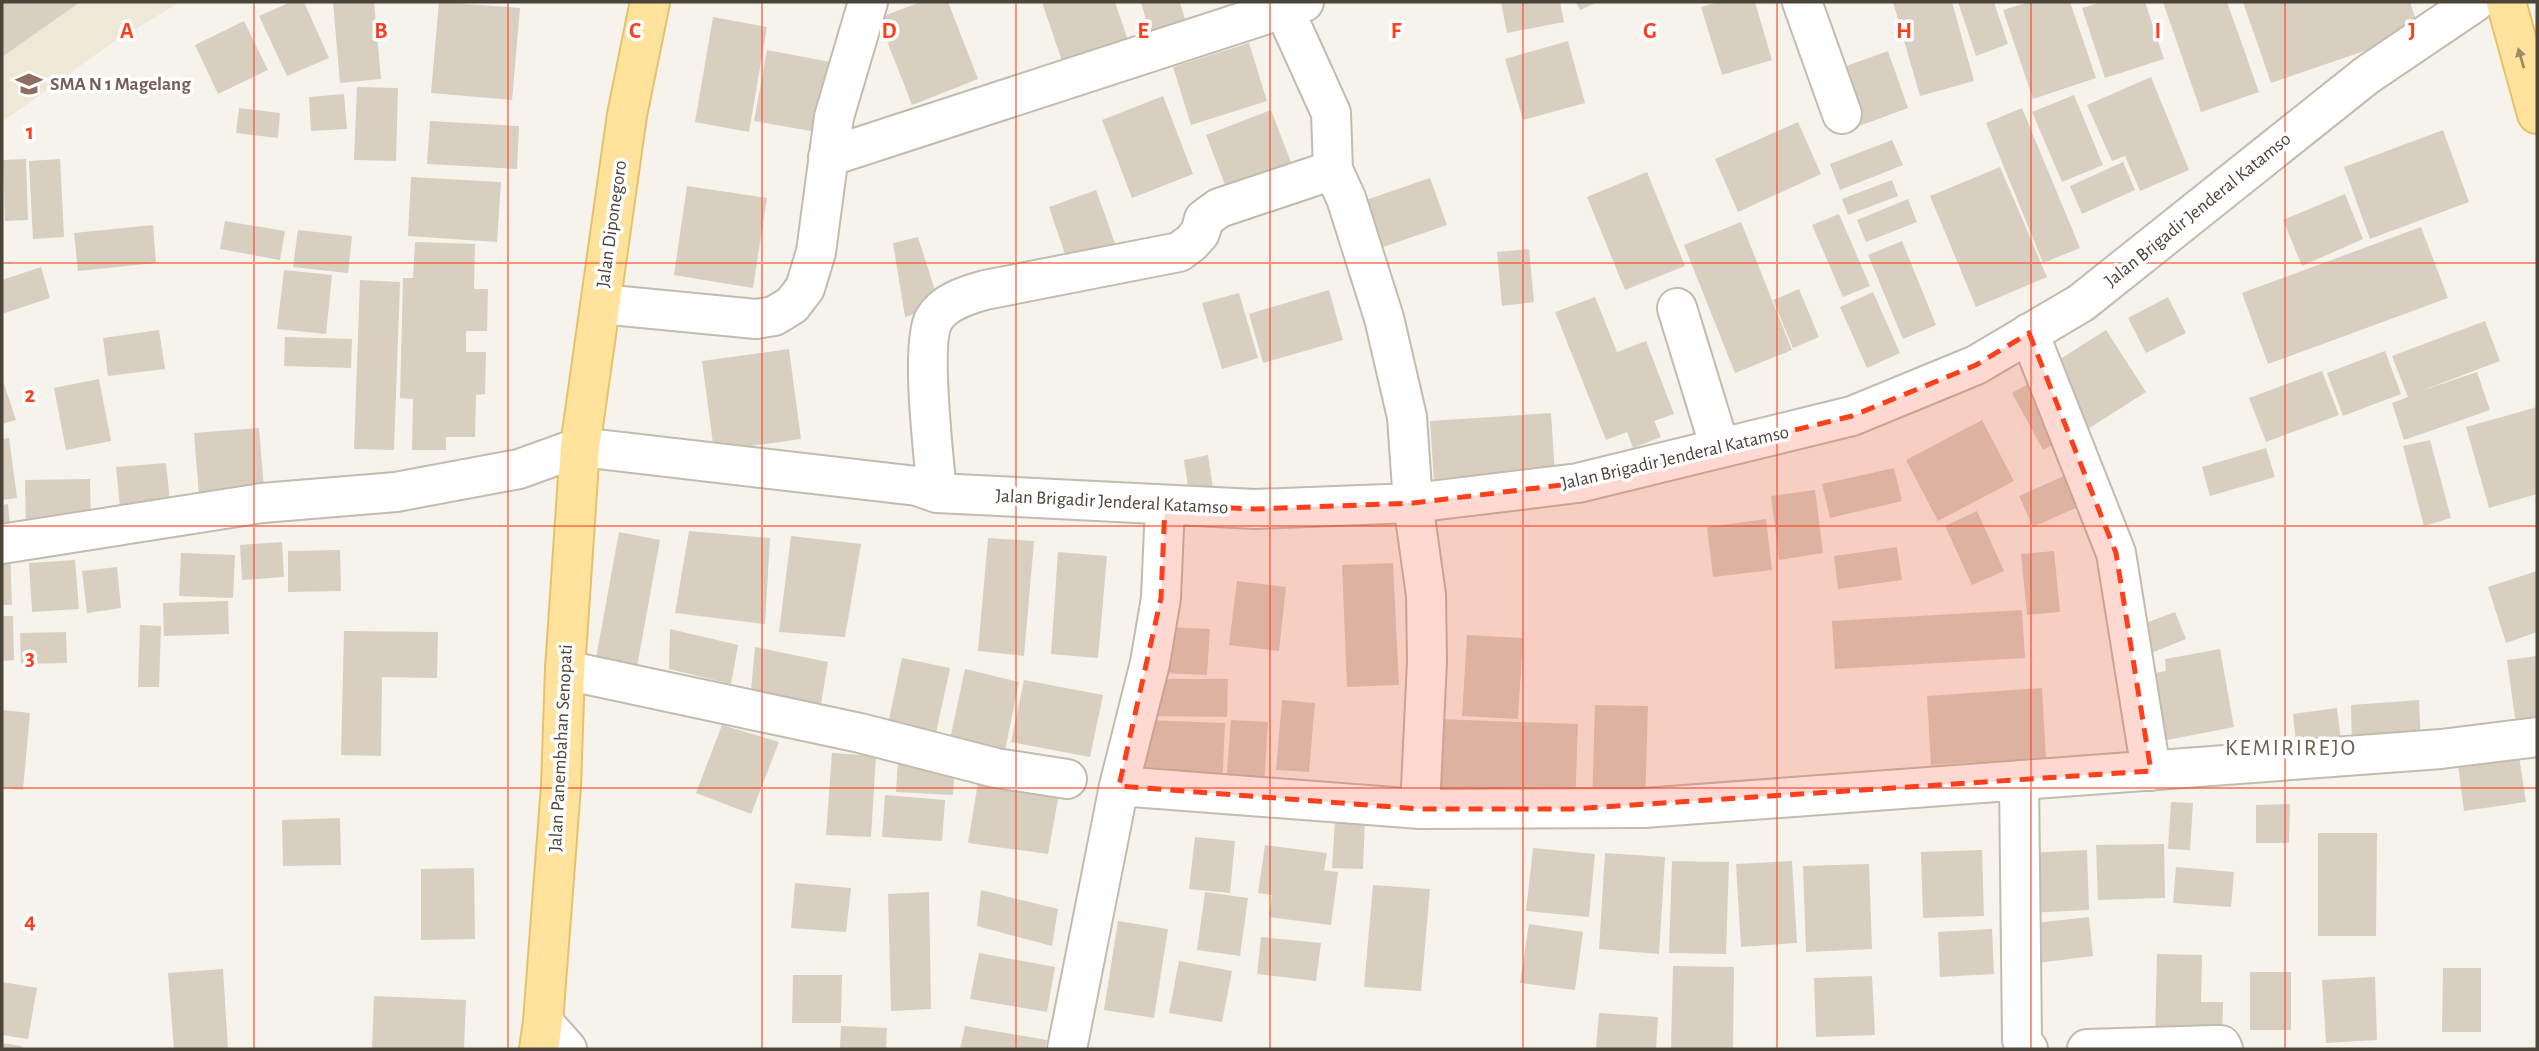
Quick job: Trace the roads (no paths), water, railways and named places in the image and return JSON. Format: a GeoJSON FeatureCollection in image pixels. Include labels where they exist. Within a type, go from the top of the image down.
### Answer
{"type":"FeatureCollection","features":[{"type":"Feature","properties":{"kind":"main road","name":"Jalan Diponegoro"},"geometry":{"type":"LineString","coordinates":[[580,446],[627,115],[650,2]]}},
{"type":"Feature","properties":{"kind":"main road"},"geometry":{"type":"LineString","coordinates":[[2506,2],[2537,114]]}},
{"type":"Feature","properties":{"kind":"main road","name":"Jalan Panembahan Senopati"},"geometry":{"type":"LineString","coordinates":[[550,1040],[565,670],[580,446]]}},
{"type":"Feature","properties":{"kind":"street"},"geometry":{"type":"LineString","coordinates":[[601,304],[756,319],[774,316],[792,305],[805,288],[816,252],[834,117],[868,2]]}},
{"type":"Feature","properties":{"kind":"street"},"geometry":{"type":"LineString","coordinates":[[1802,2],[1842,114]]}},
{"type":"Feature","properties":{"kind":"street","name":"Jalan Brigadir Jenderal Katamso"},"geometry":{"type":"LineString","coordinates":[[580,446],[918,486],[937,493],[1255,509],[1413,503],[1578,483],[1853,416],[1976,365],[2081,303],[2367,75],[2475,2]]}},
{"type":"Feature","properties":{"kind":"street"},"geometry":{"type":"LineString","coordinates":[[828,158],[1293,4],[1331,113],[1333,170],[1346,198],[1384,317],[1407,417],[1413,503],[1426,595],[1427,661],[1420,809]]}},
{"type":"Feature","properties":{"kind":"street"},"geometry":{"type":"LineString","coordinates":[[937,493],[928,335],[935,318],[949,305],[965,295],[985,290],[1179,251],[1200,233],[1204,219],[1219,208],[1333,170]]}},
{"type":"Feature","properties":{"kind":"street"},"geometry":{"type":"LineString","coordinates":[[1677,308],[1720,448]]}},
{"type":"Feature","properties":{"kind":"street"},"geometry":{"type":"LineString","coordinates":[[2029,333],[2116,553],[2151,771]]}},
{"type":"Feature","properties":{"kind":"street"},"geometry":{"type":"LineString","coordinates":[[2,544],[262,503],[396,492],[519,469],[580,446]]}},
{"type":"Feature","properties":{"kind":"street"},"geometry":{"type":"LineString","coordinates":[[1067,1049],[1119,786],[1150,663],[1161,598],[1166,505]]}},
{"type":"Feature","properties":{"kind":"street"},"geometry":{"type":"LineString","coordinates":[[565,670],[860,733],[996,768],[1067,779]]}},
{"type":"Feature","properties":{"kind":"street"},"geometry":{"type":"LineString","coordinates":[[1119,786],[1420,809],[1644,808],[2441,750],[2537,737]]}},
{"type":"Feature","properties":{"kind":"street"},"geometry":{"type":"LineString","coordinates":[[2019,779],[2022,1040],[2028,1049]]}},
{"type":"Feature","properties":{"kind":"street"},"geometry":{"type":"LineString","coordinates":[[2081,1049],[2214,1045],[2221,1045],[2223,1049]]}},
{"type":"Feature","properties":{"kind":"place","name":"SMA N 1 Magelang"},"geometry":{"type":"Point","coordinates":[29,84]}},
{"type":"Feature","properties":{"kind":"district","name":"KEMIRIREJO"},"geometry":{"type":"Point","coordinates":[2291,748]}}]}
